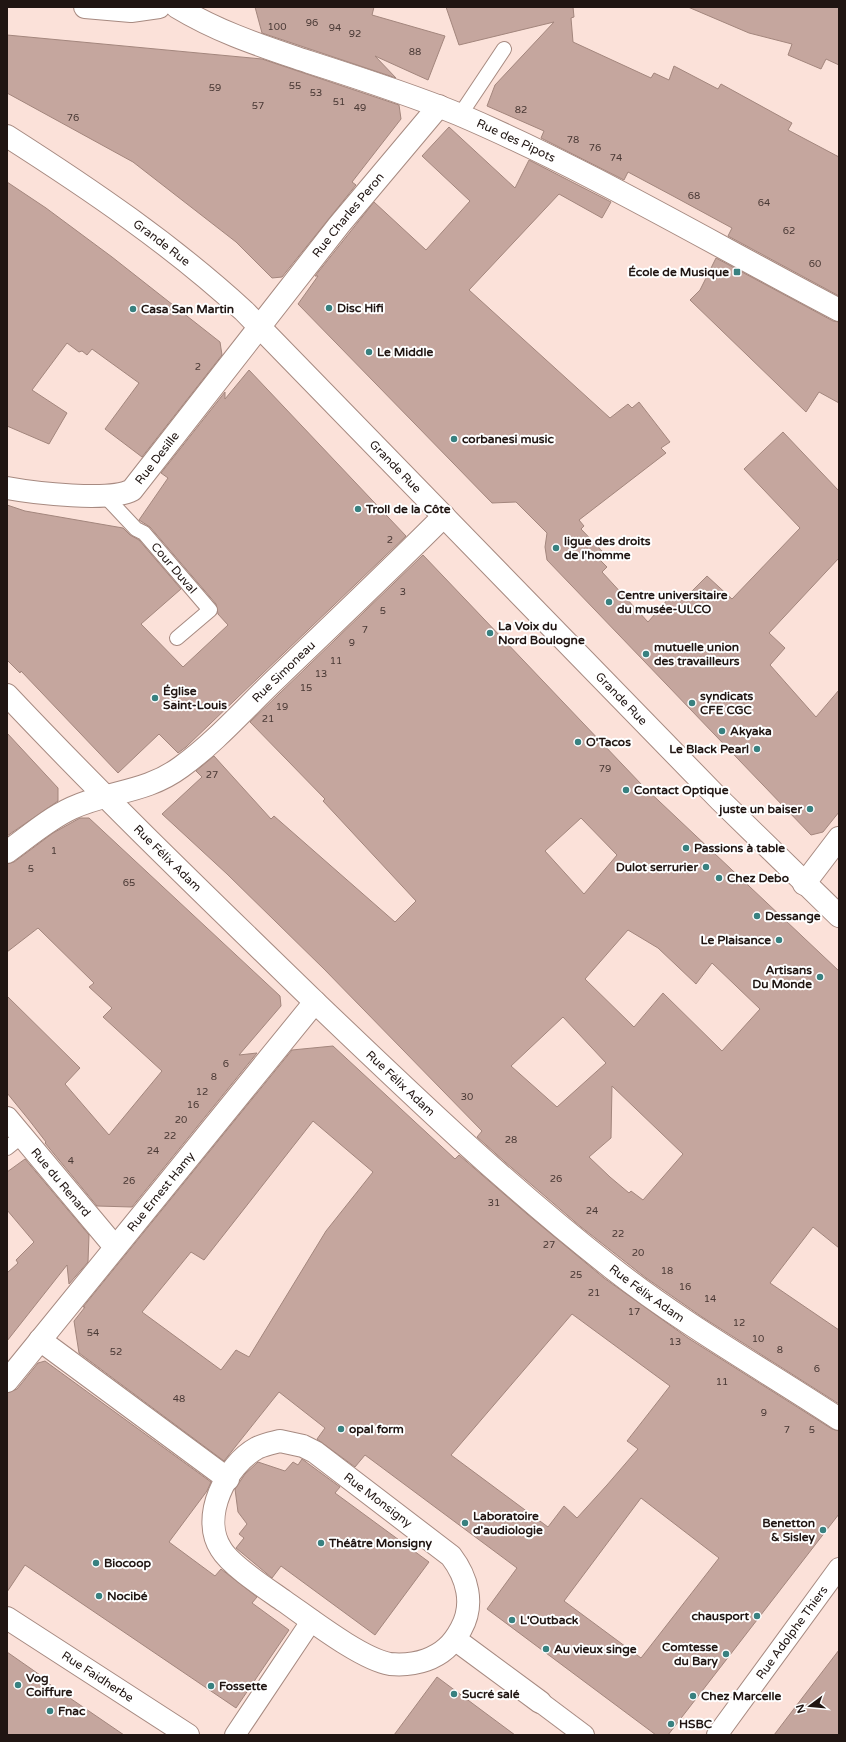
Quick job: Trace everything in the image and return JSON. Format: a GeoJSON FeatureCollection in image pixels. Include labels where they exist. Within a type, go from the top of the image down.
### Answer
{"type":"FeatureCollection","features":[{"type":"Feature","properties":{"kind":"street"},"geometry":{"type":"LineString","coordinates":[[85,7],[131,11],[159,7]]}},
{"type":"Feature","properties":{"kind":"street","name":"Rue des Pipots"},"geometry":{"type":"LineString","coordinates":[[178,7],[205,24],[246,41],[396,90],[460,115],[616,191],[839,310]]}},
{"type":"Feature","properties":{"kind":"street","name":"Rue Charles Peron"},"geometry":{"type":"LineString","coordinates":[[260,327],[339,225],[439,106]]}},
{"type":"Feature","properties":{"kind":"street","name":"Grande Rue"},"geometry":{"type":"LineString","coordinates":[[7,136],[89,189],[149,232],[226,295],[260,327],[659,739],[804,884],[839,916]]}},
{"type":"Feature","properties":{"kind":"street","name":"Rue Desille"},"geometry":{"type":"LineString","coordinates":[[7,488],[106,497],[126,494],[138,484],[260,327]]}},
{"type":"Feature","properties":{"kind":"street","name":"Rue Simoneau"},"geometry":{"type":"LineString","coordinates":[[7,852],[60,814],[104,796],[123,793],[150,785],[166,777],[182,766],[222,731],[444,516]]}},
{"type":"Feature","properties":{"kind":"street","name":"Rue Félix Adam"},"geometry":{"type":"LineString","coordinates":[[7,695],[104,796],[407,1091],[579,1242],[646,1293],[839,1419]]}},
{"type":"Feature","properties":{"kind":"street"},"geometry":{"type":"LineString","coordinates":[[804,884],[839,838]]}},
{"type":"Feature","properties":{"kind":"street","name":"Rue Ernest Hamy"},"geometry":{"type":"LineString","coordinates":[[7,1380],[315,1002]]}},
{"type":"Feature","properties":{"kind":"street","name":"Rue du Renard"},"geometry":{"type":"LineString","coordinates":[[7,1118],[14,1142],[115,1247]]}},
{"type":"Feature","properties":{"kind":"street"},"geometry":{"type":"LineString","coordinates":[[40,1340],[228,1479]]}},
{"type":"Feature","properties":{"kind":"street","name":"Rue Monsigny"},"geometry":{"type":"LineString","coordinates":[[280,1441],[291,1443],[303,1446],[315,1452],[451,1556],[462,1569],[468,1588],[468,1608],[464,1624],[456,1640],[445,1651],[433,1658],[405,1664],[390,1664],[362,1653],[312,1620],[256,1580],[221,1550],[213,1522],[218,1497],[228,1479],[247,1455],[269,1443],[280,1441]]}},
{"type":"Feature","properties":{"kind":"street","name":"Rue Adolphe Thiers"},"geometry":{"type":"LineString","coordinates":[[717,1735],[839,1568]]}},
{"type":"Feature","properties":{"kind":"street","name":"Rue Faidherbe"},"geometry":{"type":"LineString","coordinates":[[7,1618],[188,1735]]}},
{"type":"Feature","properties":{"kind":"street"},"geometry":{"type":"LineString","coordinates":[[235,1735],[312,1620]]}},
{"type":"Feature","properties":{"kind":"street"},"geometry":{"type":"LineString","coordinates":[[456,1640],[584,1735]]}},
{"type":"Feature","properties":{"kind":"lane"},"geometry":{"type":"LineString","coordinates":[[460,115],[504,49]]}},
{"type":"Feature","properties":{"kind":"lane","name":"Cour Duval"},"geometry":{"type":"LineString","coordinates":[[106,497],[136,529],[144,533],[210,610],[177,638]]}},
{"type":"Feature","properties":{"kind":"building"},"geometry":{"type":"Polygon","coordinates":[[[255,7],[374,7],[372,15],[445,36],[428,80],[375,56],[396,78],[262,33],[255,7]]]}},
{"type":"Feature","properties":{"kind":"building"},"geometry":{"type":"Polygon","coordinates":[[[446,7],[573,7],[574,17],[571,18],[573,42],[651,78],[654,73],[669,80],[674,66],[718,89],[721,84],[792,123],[788,130],[839,157],[839,296],[728,236],[732,228],[673,196],[628,172],[624,180],[541,138],[544,131],[487,106],[495,85],[554,22],[459,45],[446,7]]]}},
{"type":"Feature","properties":{"kind":"building"},"geometry":{"type":"Polygon","coordinates":[[[688,7],[839,7],[839,65],[826,59],[821,69],[788,55],[792,44],[749,33],[688,7]]]}},
{"type":"Feature","properties":{"kind":"building"},"geometry":{"type":"Polygon","coordinates":[[[7,35],[262,59],[399,105],[401,119],[352,182],[356,185],[282,277],[272,278],[236,242],[133,162],[7,93],[7,35]]]}},
{"type":"Feature","properties":{"kind":"building"},"geometry":{"type":"Polygon","coordinates":[[[449,127],[515,188],[529,160],[611,202],[602,218],[559,194],[469,290],[610,418],[628,404],[632,408],[639,402],[670,442],[661,448],[666,453],[579,520],[584,526],[581,529],[603,552],[597,557],[607,567],[602,572],[648,622],[669,598],[683,600],[707,576],[732,599],[800,528],[744,469],[783,432],[839,491],[839,558],[769,633],[785,648],[770,665],[816,717],[839,690],[839,812],[823,832],[811,835],[547,560],[545,547],[547,533],[516,502],[492,503],[298,304],[318,276],[315,276],[374,202],[426,250],[470,201],[422,156],[449,127]]]}},
{"type":"Feature","properties":{"kind":"building"},"geometry":{"type":"Polygon","coordinates":[[[7,182],[46,208],[112,257],[220,342],[222,355],[142,457],[105,429],[139,383],[92,349],[87,355],[82,351],[79,352],[67,343],[32,390],[67,413],[49,444],[7,426],[7,182]]]}},
{"type":"Feature","properties":{"kind":"building"},"geometry":{"type":"Polygon","coordinates":[[[716,258],[833,321],[839,322],[839,403],[819,392],[806,412],[690,300],[700,290],[716,258]]]}},
{"type":"Feature","properties":{"kind":"building"},"geometry":{"type":"Polygon","coordinates":[[[249,370],[406,536],[186,747],[178,753],[159,734],[118,773],[21,671],[20,673],[7,660],[7,505],[25,511],[123,528],[130,535],[139,540],[181,589],[141,624],[183,667],[228,625],[218,614],[216,604],[150,527],[139,520],[168,478],[161,473],[225,392],[225,399],[249,370]]]}},
{"type":"Feature","properties":{"kind":"building"},"geometry":{"type":"Polygon","coordinates":[[[423,555],[642,785],[839,971],[839,1248],[813,1227],[770,1283],[839,1330],[839,1404],[702,1317],[646,1278],[581,1227],[505,1162],[477,1137],[482,1131],[324,969],[227,874],[162,814],[202,777],[196,771],[214,756],[271,819],[274,816],[395,922],[416,901],[323,801],[325,799],[250,722],[423,555]],[[581,818],[545,851],[584,894],[617,855],[581,818]],[[628,930],[585,979],[634,1027],[663,993],[722,1051],[760,1009],[712,963],[696,984],[658,948],[628,930]],[[563,1017],[511,1066],[557,1107],[606,1063],[563,1017]],[[612,1086],[611,1138],[589,1157],[629,1193],[631,1191],[643,1200],[683,1154],[612,1086]]]}},
{"type":"Feature","properties":{"kind":"building"},"geometry":{"type":"Polygon","coordinates":[[[7,733],[58,788],[58,801],[7,836],[7,733]]]}},
{"type":"Feature","properties":{"kind":"building"},"geometry":{"type":"Polygon","coordinates":[[[80,818],[89,818],[280,996],[281,1006],[239,1055],[257,1053],[132,1207],[97,1206],[45,1143],[46,1142],[7,1093],[7,996],[80,1068],[65,1084],[109,1135],[162,1071],[103,1017],[112,1008],[89,987],[94,983],[38,928],[7,952],[7,864],[14,862],[53,833],[80,818]]]}},
{"type":"Feature","properties":{"kind":"building"},"geometry":{"type":"Polygon","coordinates":[[[333,1046],[455,1159],[459,1155],[604,1278],[688,1338],[832,1429],[839,1431],[839,1514],[668,1735],[656,1735],[487,1609],[517,1568],[365,1455],[355,1467],[317,1439],[325,1428],[279,1392],[224,1461],[79,1353],[74,1321],[85,1307],[83,1307],[292,1050],[333,1046]],[[313,1121],[204,1260],[191,1252],[142,1312],[221,1370],[236,1350],[249,1357],[326,1231],[373,1172],[313,1121]],[[572,1314],[451,1455],[548,1527],[564,1506],[577,1518],[638,1449],[627,1441],[670,1386],[572,1314]],[[641,1498],[564,1601],[641,1658],[719,1558],[641,1498]]]}},
{"type":"Feature","properties":{"kind":"building"},"geometry":{"type":"Polygon","coordinates":[[[25,1159],[89,1235],[88,1262],[69,1284],[67,1265],[7,1341],[7,1273],[18,1263],[16,1260],[34,1242],[7,1210],[7,1172],[25,1159]]]}},
{"type":"Feature","properties":{"kind":"building"},"geometry":{"type":"Polygon","coordinates":[[[45,1361],[211,1482],[207,1491],[169,1542],[215,1576],[221,1569],[257,1597],[252,1603],[289,1630],[236,1708],[25,1565],[7,1592],[7,1393],[17,1389],[38,1363],[45,1361]]]}},
{"type":"Feature","properties":{"kind":"building","name":"Théâtre Monsigny"},"geometry":{"type":"Polygon","coordinates":[[[302,1459],[340,1487],[335,1493],[429,1562],[375,1635],[281,1566],[272,1578],[236,1548],[244,1538],[239,1534],[247,1524],[238,1512],[235,1489],[245,1474],[258,1462],[285,1471],[293,1462],[298,1465],[302,1459]]]}},
{"type":"Feature","properties":{"kind":"building"},"geometry":{"type":"Polygon","coordinates":[[[839,1650],[839,1735],[774,1735],[793,1710],[839,1650]]]}},
{"type":"Feature","properties":{"kind":"building","name":"Fnac"},"geometry":{"type":"Polygon","coordinates":[[[7,1652],[40,1675],[39,1677],[124,1735],[7,1735],[7,1652]]]}},
{"type":"Feature","properties":{"kind":"building"},"geometry":{"type":"Polygon","coordinates":[[[437,1677],[484,1712],[515,1735],[394,1735],[437,1677]]]}},
{"type":"Feature","properties":{"kind":"place","name":"École de Musique"},"geometry":{"type":"Point","coordinates":[737,272]}},
{"type":"Feature","properties":{"kind":"place","name":"Disc Hifi"},"geometry":{"type":"Point","coordinates":[329,308]}},
{"type":"Feature","properties":{"kind":"place","name":"Casa San Martin"},"geometry":{"type":"Point","coordinates":[133,309]}},
{"type":"Feature","properties":{"kind":"place","name":"Le Middle"},"geometry":{"type":"Point","coordinates":[369,352]}},
{"type":"Feature","properties":{"kind":"place","name":"corbanesi music"},"geometry":{"type":"Point","coordinates":[454,439]}},
{"type":"Feature","properties":{"kind":"place","name":"Troll de la Côte"},"geometry":{"type":"Point","coordinates":[358,509]}},
{"type":"Feature","properties":{"kind":"place","name":"ligue des droits de l'homme"},"geometry":{"type":"Point","coordinates":[556,548]}},
{"type":"Feature","properties":{"kind":"place","name":"Centre universitaire du musée-ULCO"},"geometry":{"type":"Point","coordinates":[609,602]}},
{"type":"Feature","properties":{"kind":"place","name":"La Voix du Nord Boulogne"},"geometry":{"type":"Point","coordinates":[490,633]}},
{"type":"Feature","properties":{"kind":"place","name":"mutuelle union des travailleurs"},"geometry":{"type":"Point","coordinates":[646,654]}},
{"type":"Feature","properties":{"kind":"place","name":"Église Saint-Louis"},"geometry":{"type":"Point","coordinates":[155,698]}},
{"type":"Feature","properties":{"kind":"place","name":"syndicats CFE CGC"},"geometry":{"type":"Point","coordinates":[692,703]}},
{"type":"Feature","properties":{"kind":"place","name":"Akyaka"},"geometry":{"type":"Point","coordinates":[722,731]}},
{"type":"Feature","properties":{"kind":"place","name":"O'Tacos"},"geometry":{"type":"Point","coordinates":[578,742]}},
{"type":"Feature","properties":{"kind":"place","name":"Le Black Pearl"},"geometry":{"type":"Point","coordinates":[757,749]}},
{"type":"Feature","properties":{"kind":"place","name":"Contact Optique"},"geometry":{"type":"Point","coordinates":[626,790]}},
{"type":"Feature","properties":{"kind":"place","name":"juste un baiser"},"geometry":{"type":"Point","coordinates":[810,809]}},
{"type":"Feature","properties":{"kind":"place","name":"Passions à table"},"geometry":{"type":"Point","coordinates":[686,848]}},
{"type":"Feature","properties":{"kind":"place","name":"Dulot serrurier"},"geometry":{"type":"Point","coordinates":[706,867]}},
{"type":"Feature","properties":{"kind":"place","name":"Chez Debo"},"geometry":{"type":"Point","coordinates":[719,878]}},
{"type":"Feature","properties":{"kind":"place","name":"Dessange"},"geometry":{"type":"Point","coordinates":[757,916]}},
{"type":"Feature","properties":{"kind":"place","name":"Le Plaisance"},"geometry":{"type":"Point","coordinates":[779,940]}},
{"type":"Feature","properties":{"kind":"place","name":"Artisans Du Monde"},"geometry":{"type":"Point","coordinates":[820,977]}},
{"type":"Feature","properties":{"kind":"place","name":"opal form"},"geometry":{"type":"Point","coordinates":[341,1429]}},
{"type":"Feature","properties":{"kind":"place","name":"Laboratoire d'audiologie"},"geometry":{"type":"Point","coordinates":[465,1523]}},
{"type":"Feature","properties":{"kind":"place","name":"Benetton & Sisley"},"geometry":{"type":"Point","coordinates":[823,1530]}},
{"type":"Feature","properties":{"kind":"place","name":"Théâtre Monsigny"},"geometry":{"type":"Point","coordinates":[321,1543]}},
{"type":"Feature","properties":{"kind":"place","name":"Biocoop"},"geometry":{"type":"Point","coordinates":[96,1563]}},
{"type":"Feature","properties":{"kind":"place","name":"Nocibé"},"geometry":{"type":"Point","coordinates":[99,1596]}},
{"type":"Feature","properties":{"kind":"place","name":"chausport"},"geometry":{"type":"Point","coordinates":[757,1616]}},
{"type":"Feature","properties":{"kind":"place","name":"L'Outback"},"geometry":{"type":"Point","coordinates":[512,1620]}},
{"type":"Feature","properties":{"kind":"place","name":"Au vieux singe"},"geometry":{"type":"Point","coordinates":[546,1649]}},
{"type":"Feature","properties":{"kind":"place","name":"Comtesse du Bary"},"geometry":{"type":"Point","coordinates":[726,1654]}},
{"type":"Feature","properties":{"kind":"place","name":"Vog Coiffure"},"geometry":{"type":"Point","coordinates":[18,1685]}},
{"type":"Feature","properties":{"kind":"place","name":"Fossette"},"geometry":{"type":"Point","coordinates":[211,1686]}},
{"type":"Feature","properties":{"kind":"place","name":"Sucré salé"},"geometry":{"type":"Point","coordinates":[454,1694]}},
{"type":"Feature","properties":{"kind":"place","name":"Chez Marcelle"},"geometry":{"type":"Point","coordinates":[693,1696]}},
{"type":"Feature","properties":{"kind":"place","name":"Fnac"},"geometry":{"type":"Point","coordinates":[50,1711]}},
{"type":"Feature","properties":{"kind":"place","name":"HSBC"},"geometry":{"type":"Point","coordinates":[671,1724]}}]}
